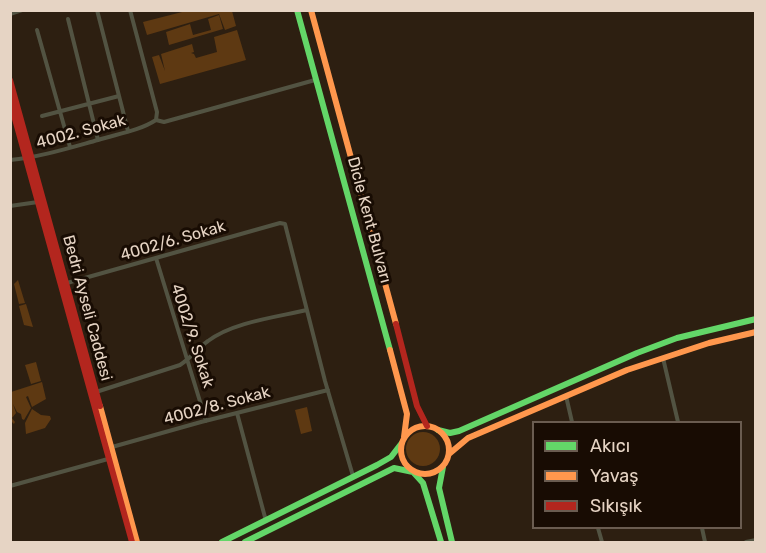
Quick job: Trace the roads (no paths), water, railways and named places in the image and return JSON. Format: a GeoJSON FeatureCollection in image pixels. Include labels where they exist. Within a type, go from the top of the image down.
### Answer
{"type":"FeatureCollection","features":[{"type":"Feature","properties":{"kind":"main road","name":"Dicle Kent Bulvarı"},"geometry":{"type":"LineString","coordinates":[[297,10],[407,414],[404,437]]}},
{"type":"Feature","properties":{"kind":"main road","name":"Dicle Kent Bulvarı"},"geometry":{"type":"LineString","coordinates":[[310,10],[352,158],[417,406],[427,426]]}},
{"type":"Feature","properties":{"kind":"main road","name":"Bedri Ayseli Caddesi"},"geometry":{"type":"LineString","coordinates":[[10,80],[138,543]]}},
{"type":"Feature","properties":{"kind":"main road","name":"Bedri Ayseli Caddesi"},"geometry":{"type":"LineString","coordinates":[[10,101],[30,158],[39,202],[132,543]]}},
{"type":"Feature","properties":{"kind":"main road"},"geometry":{"type":"LineString","coordinates":[[222,543],[354,478],[391,457],[404,437],[414,429],[427,426],[450,433],[459,431],[637,353],[677,338],[756,319]]}},
{"type":"Feature","properties":{"kind":"main road"},"geometry":{"type":"LineString","coordinates":[[452,543],[439,488],[443,467],[449,454],[468,438],[627,370],[709,343],[756,332]]}},
{"type":"Feature","properties":{"kind":"main road"},"geometry":{"type":"LineString","coordinates":[[438,430],[447,441],[449,454]]}},
{"type":"Feature","properties":{"kind":"main road"},"geometry":{"type":"LineString","coordinates":[[401,444],[402,460],[423,483],[441,543]]}},
{"type":"Feature","properties":{"kind":"main road"},"geometry":{"type":"LineString","coordinates":[[245,543],[387,470],[402,468],[429,474],[443,467]]}},
{"type":"Feature","properties":{"kind":"street"},"geometry":{"type":"LineString","coordinates":[[10,14],[22,10]]}},
{"type":"Feature","properties":{"kind":"street"},"geometry":{"type":"LineString","coordinates":[[97,10],[128,131]]}},
{"type":"Feature","properties":{"kind":"street"},"geometry":{"type":"LineString","coordinates":[[130,10],[157,112],[156,120]]}},
{"type":"Feature","properties":{"kind":"street"},"geometry":{"type":"LineString","coordinates":[[68,19],[98,140]]}},
{"type":"Feature","properties":{"kind":"street"},"geometry":{"type":"LineString","coordinates":[[37,30],[70,147]]}},
{"type":"Feature","properties":{"kind":"street","name":"4002. Sokak"},"geometry":{"type":"LineString","coordinates":[[10,160],[30,158],[147,126],[156,120],[164,122],[315,80]]}},
{"type":"Feature","properties":{"kind":"street"},"geometry":{"type":"LineString","coordinates":[[42,116],[119,96]]}},
{"type":"Feature","properties":{"kind":"street"},"geometry":{"type":"LineString","coordinates":[[10,206],[39,202]]}},
{"type":"Feature","properties":{"kind":"street","name":"4002/6. Sokak"},"geometry":{"type":"LineString","coordinates":[[67,283],[280,223],[285,224],[288,231],[307,310]]}},
{"type":"Feature","properties":{"kind":"street","name":"4002/9. Sokak"},"geometry":{"type":"LineString","coordinates":[[156,258],[206,421]]}},
{"type":"Feature","properties":{"kind":"street"},"geometry":{"type":"LineString","coordinates":[[96,392],[180,365],[188,361],[208,340],[222,333],[248,324],[307,310],[354,478]]}},
{"type":"Feature","properties":{"kind":"street"},"geometry":{"type":"LineString","coordinates":[[663,358],[678,421]]}},
{"type":"Feature","properties":{"kind":"street","name":"4002/8. Sokak"},"geometry":{"type":"LineString","coordinates":[[111,447],[328,390]]}},
{"type":"Feature","properties":{"kind":"street"},"geometry":{"type":"LineString","coordinates":[[566,396],[572,421]]}},
{"type":"Feature","properties":{"kind":"street"},"geometry":{"type":"LineString","coordinates":[[237,413],[266,521]]}},
{"type":"Feature","properties":{"kind":"street"},"geometry":{"type":"LineString","coordinates":[[10,486],[108,459]]}},
{"type":"Feature","properties":{"kind":"street"},"geometry":{"type":"LineString","coordinates":[[746,543],[756,540]]}}]}
